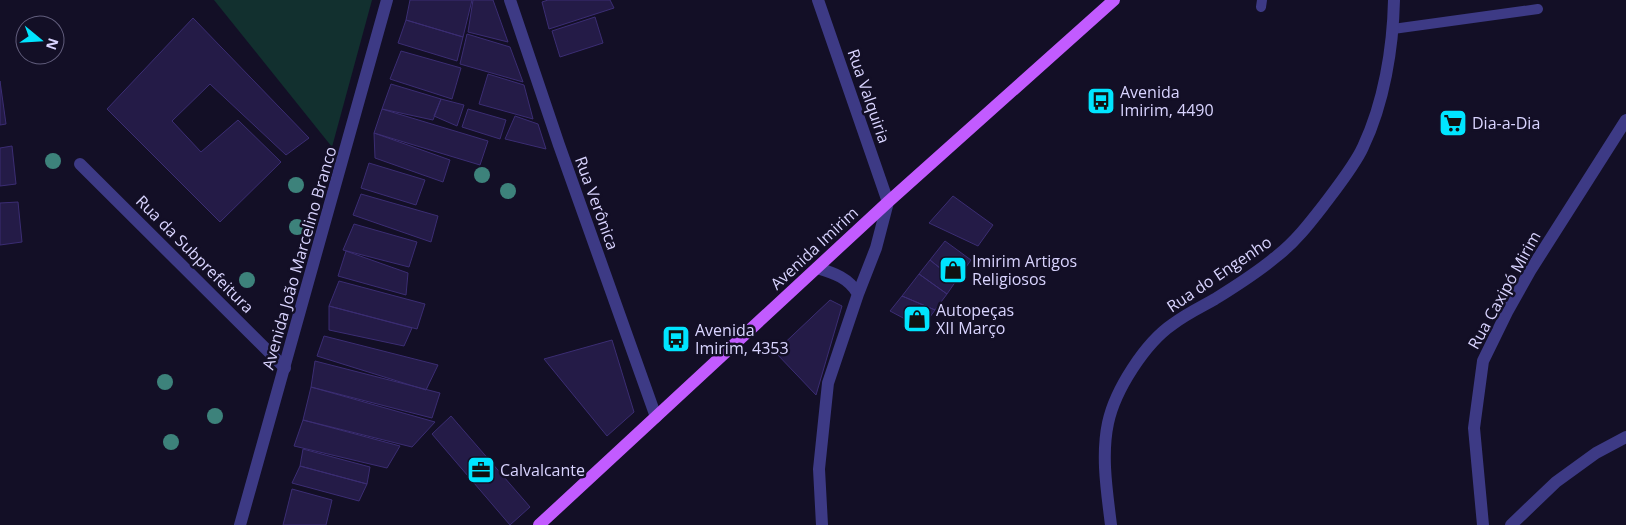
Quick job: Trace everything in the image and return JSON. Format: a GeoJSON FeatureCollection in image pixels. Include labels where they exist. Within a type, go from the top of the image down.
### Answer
{"type":"FeatureCollection","features":[{"type":"Feature","properties":{"kind":"main road","name":"Avenida Imirim"},"geometry":{"type":"LineString","coordinates":[[540,525],[888,202],[1114,0]]}},
{"type":"Feature","properties":{"kind":"street","name":"Avenida João Marcelino Branco"},"geometry":{"type":"LineString","coordinates":[[240,525],[387,0]]}},
{"type":"Feature","properties":{"kind":"street","name":"Rua Verônica"},"geometry":{"type":"LineString","coordinates":[[510,0],[559,145],[656,417]]}},
{"type":"Feature","properties":{"kind":"street","name":"Rua Valquiria"},"geometry":{"type":"LineString","coordinates":[[818,0],[888,202]]}},
{"type":"Feature","properties":{"kind":"street","name":"Rua do Engenho"},"geometry":{"type":"LineString","coordinates":[[1111,525],[1106,486],[1106,444],[1108,422],[1120,392],[1142,353],[1172,324],[1223,294],[1278,256],[1303,232],[1333,193],[1363,148],[1384,90],[1393,29],[1394,0]]}},
{"type":"Feature","properties":{"kind":"street","name":"Rua Caxipó Mirim"},"geometry":{"type":"LineString","coordinates":[[1483,525],[1474,428],[1483,362],[1507,312],[1530,271],[1626,120]]}},
{"type":"Feature","properties":{"kind":"street","name":"Rua da Subprefeitura"},"geometry":{"type":"LineString","coordinates":[[80,164],[285,368]]}},
{"type":"Feature","properties":{"kind":"street"},"geometry":{"type":"LineString","coordinates":[[822,525],[819,469],[828,383],[858,294],[876,248],[888,202]]}},
{"type":"Feature","properties":{"kind":"street"},"geometry":{"type":"LineString","coordinates":[[817,268],[836,274],[846,280],[854,286],[858,294]]}},
{"type":"Feature","properties":{"kind":"street"},"geometry":{"type":"LineString","coordinates":[[1511,525],[1556,482],[1596,453],[1626,437]]}},
{"type":"Feature","properties":{"kind":"lane"},"geometry":{"type":"LineString","coordinates":[[1393,29],[1538,9]]}},
{"type":"Feature","properties":{"kind":"green space"},"geometry":{"type":"Polygon","coordinates":[[[214,0],[372,0],[332,147],[214,0]]]}},
{"type":"Feature","properties":{"kind":"building"},"geometry":{"type":"Polygon","coordinates":[[[410,0],[472,0],[463,37],[406,20],[410,0]]]}},
{"type":"Feature","properties":{"kind":"building"},"geometry":{"type":"Polygon","coordinates":[[[473,0],[493,0],[508,42],[468,32],[473,0]]]}},
{"type":"Feature","properties":{"kind":"building"},"geometry":{"type":"Polygon","coordinates":[[[548,0],[610,0],[614,8],[549,29],[542,2],[548,0]]]}},
{"type":"Feature","properties":{"kind":"building"},"geometry":{"type":"Polygon","coordinates":[[[595,17],[603,43],[560,57],[552,31],[595,17]]]}},
{"type":"Feature","properties":{"kind":"building"},"geometry":{"type":"Polygon","coordinates":[[[193,18],[309,138],[286,155],[210,84],[172,121],[201,152],[238,120],[281,162],[220,222],[107,109],[193,18]]]}},
{"type":"Feature","properties":{"kind":"building"},"geometry":{"type":"Polygon","coordinates":[[[406,20],[463,37],[457,61],[398,43],[406,20]]]}},
{"type":"Feature","properties":{"kind":"building"},"geometry":{"type":"Polygon","coordinates":[[[467,34],[510,47],[523,82],[460,64],[467,34]]]}},
{"type":"Feature","properties":{"kind":"building"},"geometry":{"type":"Polygon","coordinates":[[[401,51],[461,68],[452,99],[390,79],[401,51]]]}},
{"type":"Feature","properties":{"kind":"building"},"geometry":{"type":"Polygon","coordinates":[[[488,74],[524,85],[533,119],[479,104],[488,74]]]}},
{"type":"Feature","properties":{"kind":"building"},"geometry":{"type":"Polygon","coordinates":[[[0,81],[6,124],[0,125],[0,81]]]}},
{"type":"Feature","properties":{"kind":"building"},"geometry":{"type":"Polygon","coordinates":[[[391,84],[441,99],[433,120],[382,109],[391,84]]]}},
{"type":"Feature","properties":{"kind":"building"},"geometry":{"type":"Polygon","coordinates":[[[441,99],[464,105],[457,126],[434,116],[441,99]]]}},
{"type":"Feature","properties":{"kind":"building"},"geometry":{"type":"Polygon","coordinates":[[[382,109],[488,141],[480,165],[374,133],[382,109]]]}},
{"type":"Feature","properties":{"kind":"building"},"geometry":{"type":"Polygon","coordinates":[[[468,109],[506,120],[500,139],[462,127],[468,109]]]}},
{"type":"Feature","properties":{"kind":"building"},"geometry":{"type":"Polygon","coordinates":[[[515,116],[538,124],[546,149],[505,139],[515,116]]]}},
{"type":"Feature","properties":{"kind":"building"},"geometry":{"type":"Polygon","coordinates":[[[374,133],[450,160],[443,182],[375,158],[374,133]]]}},
{"type":"Feature","properties":{"kind":"building"},"geometry":{"type":"Polygon","coordinates":[[[12,146],[16,184],[0,186],[0,148],[12,146]]]}},
{"type":"Feature","properties":{"kind":"building"},"geometry":{"type":"Polygon","coordinates":[[[369,163],[425,180],[416,205],[361,188],[369,163]]]}},
{"type":"Feature","properties":{"kind":"building"},"geometry":{"type":"Polygon","coordinates":[[[361,194],[438,216],[431,242],[353,215],[361,194]]]}},
{"type":"Feature","properties":{"kind":"building"},"geometry":{"type":"Polygon","coordinates":[[[953,196],[993,225],[978,246],[929,223],[953,196]]]}},
{"type":"Feature","properties":{"kind":"building"},"geometry":{"type":"Polygon","coordinates":[[[18,202],[22,242],[0,245],[0,203],[18,202]]]}},
{"type":"Feature","properties":{"kind":"building"},"geometry":{"type":"Polygon","coordinates":[[[354,224],[417,242],[409,267],[343,250],[354,224]]]}},
{"type":"Feature","properties":{"kind":"building","name":"Imirim Artigos Religiosos"},"geometry":{"type":"Polygon","coordinates":[[[945,241],[971,260],[956,281],[930,260],[945,241]]]}},
{"type":"Feature","properties":{"kind":"building"},"geometry":{"type":"Polygon","coordinates":[[[346,251],[408,273],[406,295],[338,276],[346,251]]]}},
{"type":"Feature","properties":{"kind":"building"},"geometry":{"type":"Polygon","coordinates":[[[930,260],[956,281],[947,294],[919,274],[930,260]]]}},
{"type":"Feature","properties":{"kind":"building"},"geometry":{"type":"Polygon","coordinates":[[[919,274],[947,294],[935,310],[902,296],[919,274]]]}},
{"type":"Feature","properties":{"kind":"building"},"geometry":{"type":"Polygon","coordinates":[[[339,281],[425,304],[417,329],[329,306],[339,281]]]}},
{"type":"Feature","properties":{"kind":"building","name":"Autopeças XII Março"},"geometry":{"type":"Polygon","coordinates":[[[902,296],[935,310],[922,328],[890,311],[902,296]]]}},
{"type":"Feature","properties":{"kind":"building"},"geometry":{"type":"Polygon","coordinates":[[[830,300],[842,306],[816,395],[775,352],[830,300]]]}},
{"type":"Feature","properties":{"kind":"building"},"geometry":{"type":"Polygon","coordinates":[[[329,306],[412,328],[404,346],[329,330],[329,306]]]}},
{"type":"Feature","properties":{"kind":"building"},"geometry":{"type":"Polygon","coordinates":[[[324,336],[438,365],[426,390],[317,356],[324,336]]]}},
{"type":"Feature","properties":{"kind":"building"},"geometry":{"type":"Polygon","coordinates":[[[612,340],[634,412],[607,436],[544,359],[612,340]]]}},
{"type":"Feature","properties":{"kind":"building"},"geometry":{"type":"Polygon","coordinates":[[[315,361],[440,393],[432,418],[311,387],[315,361]]]}},
{"type":"Feature","properties":{"kind":"building"},"geometry":{"type":"Polygon","coordinates":[[[311,387],[435,422],[412,447],[303,420],[311,387]]]}},
{"type":"Feature","properties":{"kind":"building","name":"Calvalcante"},"geometry":{"type":"Polygon","coordinates":[[[451,416],[530,507],[510,525],[432,434],[451,416]]]}},
{"type":"Feature","properties":{"kind":"building"},"geometry":{"type":"Polygon","coordinates":[[[303,420],[400,446],[387,468],[294,446],[303,420]]]}},
{"type":"Feature","properties":{"kind":"building"},"geometry":{"type":"Polygon","coordinates":[[[303,449],[370,467],[367,484],[300,466],[303,449]]]}},
{"type":"Feature","properties":{"kind":"building"},"geometry":{"type":"Polygon","coordinates":[[[300,466],[367,484],[359,501],[292,483],[300,466]]]}},
{"type":"Feature","properties":{"kind":"building"},"geometry":{"type":"Polygon","coordinates":[[[292,489],[332,500],[326,525],[283,525],[292,489]]]}},
{"type":"Feature","properties":{"kind":"place","name":"Avenida Imirim, 4490"},"geometry":{"type":"Point","coordinates":[1101,101]}},
{"type":"Feature","properties":{"kind":"place","name":"Dia-a-Dia"},"geometry":{"type":"Point","coordinates":[1453,123]}},
{"type":"Feature","properties":{"kind":"place","name":"Imirim Artigos Religiosos"},"geometry":{"type":"Point","coordinates":[953,270]}},
{"type":"Feature","properties":{"kind":"place","name":"Autopeças XII Março"},"geometry":{"type":"Point","coordinates":[917,319]}},
{"type":"Feature","properties":{"kind":"place","name":"Avenida Imirim, 4353"},"geometry":{"type":"Point","coordinates":[676,339]}},
{"type":"Feature","properties":{"kind":"place","name":"Calvalcante"},"geometry":{"type":"Point","coordinates":[481,470]}}]}
